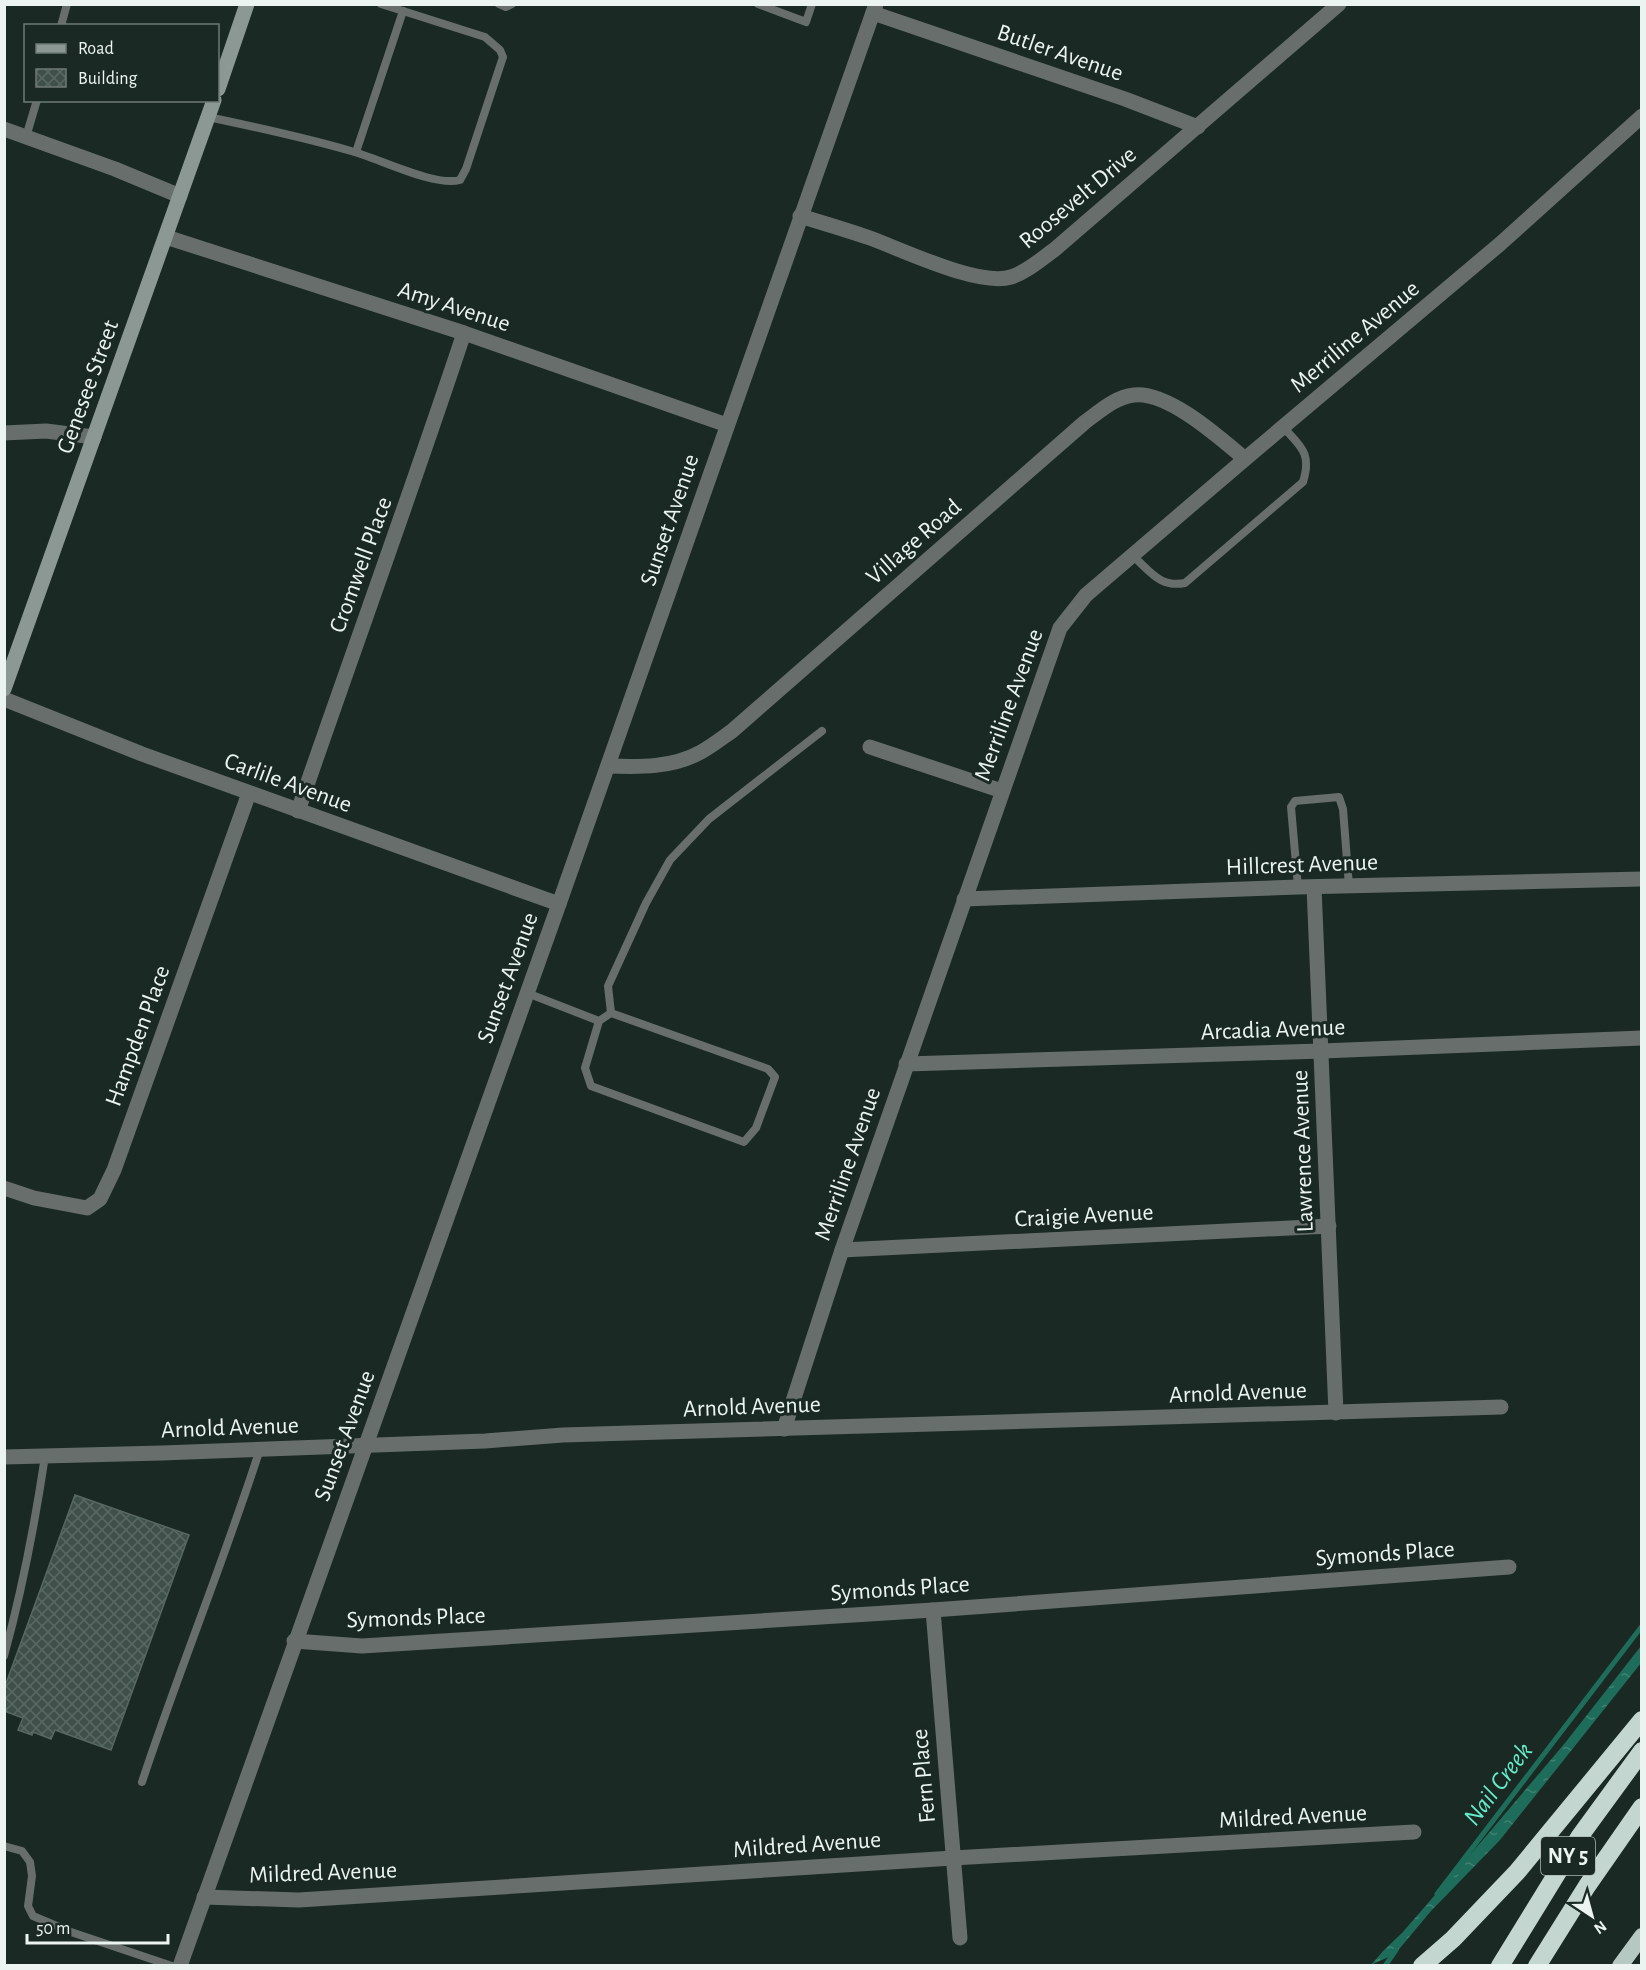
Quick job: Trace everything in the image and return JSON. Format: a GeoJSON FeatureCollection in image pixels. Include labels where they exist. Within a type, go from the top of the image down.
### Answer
{"type":"FeatureCollection","features":[{"type":"Feature","properties":{"kind":"highway"},"geometry":{"type":"LineString","coordinates":[[1422,1965],[1453,1939],[1517,1872],[1641,1720]]}},
{"type":"Feature","properties":{"kind":"highway","name":"NY 5"},"geometry":{"type":"LineString","coordinates":[[1500,1965],[1580,1836],[1641,1751]]}},
{"type":"Feature","properties":{"kind":"highway","name":"NY 5"},"geometry":{"type":"LineString","coordinates":[[1537,1965],[1641,1807]]}},
{"type":"Feature","properties":{"kind":"highway"},"geometry":{"type":"LineString","coordinates":[[1620,1965],[1641,1936]]}},
{"type":"Feature","properties":{"kind":"main road"},"geometry":{"type":"LineString","coordinates":[[219,87],[248,4]]}},
{"type":"Feature","properties":{"kind":"main road","name":"Genesee Street"},"geometry":{"type":"LineString","coordinates":[[4,689],[213,102]]}},
{"type":"Feature","properties":{"kind":"street","name":"Roosevelt Drive"},"geometry":{"type":"LineString","coordinates":[[800,216],[870,238],[961,272],[988,279],[1010,278],[1026,270],[1054,250],[1339,4]]}},
{"type":"Feature","properties":{"kind":"street","name":"Butler Avenue"},"geometry":{"type":"LineString","coordinates":[[874,9],[1198,127]]}},
{"type":"Feature","properties":{"kind":"street","name":"Sunset Avenue"},"geometry":{"type":"LineString","coordinates":[[180,1965],[608,766],[874,9]]}},
{"type":"Feature","properties":{"kind":"street","name":"Merriline Avenue"},"geometry":{"type":"LineString","coordinates":[[784,1429],[906,1064],[1060,628],[1086,596],[1500,244],[1641,116]]}},
{"type":"Feature","properties":{"kind":"street"},"geometry":{"type":"LineString","coordinates":[[4,129],[115,169],[180,196]]}},
{"type":"Feature","properties":{"kind":"street","name":"Amy Avenue"},"geometry":{"type":"LineString","coordinates":[[166,237],[464,333],[727,425]]}},
{"type":"Feature","properties":{"kind":"street","name":"Cromwell Place"},"geometry":{"type":"LineString","coordinates":[[298,811],[421,464],[464,333]]}},
{"type":"Feature","properties":{"kind":"street","name":"Village Road"},"geometry":{"type":"LineString","coordinates":[[608,766],[643,767],[680,761],[701,752],[732,731],[1085,422],[1117,400],[1134,395],[1146,396],[1172,405],[1216,435],[1245,459]]}},
{"type":"Feature","properties":{"kind":"street"},"geometry":{"type":"LineString","coordinates":[[4,434],[46,431],[94,437]]}},
{"type":"Feature","properties":{"kind":"street","name":"Carlile Avenue"},"geometry":{"type":"LineString","coordinates":[[4,699],[142,754],[559,904]]}},
{"type":"Feature","properties":{"kind":"street"},"geometry":{"type":"LineString","coordinates":[[870,747],[1002,791]]}},
{"type":"Feature","properties":{"kind":"street","name":"Hampden Place"},"geometry":{"type":"LineString","coordinates":[[4,1188],[34,1198],[87,1208],[100,1198],[114,1170],[249,793]]}},
{"type":"Feature","properties":{"kind":"street","name":"Hillcrest Avenue"},"geometry":{"type":"LineString","coordinates":[[964,899],[1298,887],[1641,879]]}},
{"type":"Feature","properties":{"kind":"street","name":"Lawrence Avenue"},"geometry":{"type":"LineString","coordinates":[[1314,887],[1336,1413]]}},
{"type":"Feature","properties":{"kind":"street","name":"Arcadia Avenue"},"geometry":{"type":"LineString","coordinates":[[906,1064],[1641,1038]]}},
{"type":"Feature","properties":{"kind":"street","name":"Craigie Avenue"},"geometry":{"type":"LineString","coordinates":[[842,1250],[1329,1226]]}},
{"type":"Feature","properties":{"kind":"street","name":"Arnold Avenue"},"geometry":{"type":"LineString","coordinates":[[4,1457],[485,1441],[562,1435],[1501,1407]]}},
{"type":"Feature","properties":{"kind":"street","name":"Symonds Place"},"geometry":{"type":"LineString","coordinates":[[294,1641],[362,1646],[933,1610],[1509,1567]]}},
{"type":"Feature","properties":{"kind":"street","name":"Fern Place"},"geometry":{"type":"LineString","coordinates":[[933,1610],[960,1938]]}},
{"type":"Feature","properties":{"kind":"street","name":"Mildred Avenue"},"geometry":{"type":"LineString","coordinates":[[204,1897],[299,1900],[953,1858],[1414,1832]]}},
{"type":"Feature","properties":{"kind":"lane"},"geometry":{"type":"LineString","coordinates":[[62,24],[68,4]]}},
{"type":"Feature","properties":{"kind":"lane"},"geometry":{"type":"LineString","coordinates":[[208,117],[356,152],[429,178],[451,183],[460,180],[466,169],[503,57],[500,50],[485,37],[381,4]]}},
{"type":"Feature","properties":{"kind":"lane"},"geometry":{"type":"LineString","coordinates":[[499,4],[507,7],[512,4]]}},
{"type":"Feature","properties":{"kind":"lane"},"geometry":{"type":"LineString","coordinates":[[758,4],[806,22],[812,4]]}},
{"type":"Feature","properties":{"kind":"lane"},"geometry":{"type":"LineString","coordinates":[[356,152],[403,11]]}},
{"type":"Feature","properties":{"kind":"lane"},"geometry":{"type":"LineString","coordinates":[[26,137],[37,102]]}},
{"type":"Feature","properties":{"kind":"lane"},"geometry":{"type":"LineString","coordinates":[[1133,556],[1160,580],[1172,586],[1185,583],[1304,482],[1308,468],[1305,452],[1283,427]]}},
{"type":"Feature","properties":{"kind":"lane"},"geometry":{"type":"LineString","coordinates":[[611,1012],[608,986],[646,903],[670,860],[709,819],[822,731]]}},
{"type":"Feature","properties":{"kind":"lane"},"geometry":{"type":"LineString","coordinates":[[1298,887],[1291,807],[1295,801],[1339,797],[1343,809],[1349,886]]}},
{"type":"Feature","properties":{"kind":"lane"},"geometry":{"type":"LineString","coordinates":[[527,993],[599,1021]]}},
{"type":"Feature","properties":{"kind":"lane"},"geometry":{"type":"LineString","coordinates":[[611,1012],[768,1068],[775,1077],[756,1128],[744,1142],[591,1086],[585,1068],[599,1021],[611,1012]]}},
{"type":"Feature","properties":{"kind":"lane"},"geometry":{"type":"LineString","coordinates":[[142,1782],[169,1700],[238,1518],[260,1449]]}},
{"type":"Feature","properties":{"kind":"lane"},"geometry":{"type":"LineString","coordinates":[[4,1656],[19,1604],[22,1576],[38,1506],[45,1456]]}},
{"type":"Feature","properties":{"kind":"lane"},"geometry":{"type":"LineString","coordinates":[[4,1846],[22,1851],[30,1862],[32,1876],[28,1906],[33,1916],[71,1932],[172,1965]]}},
{"type":"Feature","properties":{"kind":"water"},"geometry":{"type":"Polygon","coordinates":[[[1641,1646],[1641,1663],[1500,1840],[1431,1911],[1395,1954],[1371,1965],[1402,1933],[1565,1743],[1641,1646]]]}},
{"type":"Feature","properties":{"kind":"building"},"geometry":{"type":"Polygon","coordinates":[[[75,1495],[189,1535],[111,1750],[55,1730],[51,1739],[33,1732],[32,1735],[18,1730],[23,1718],[4,1711],[4,1689],[75,1495]]]}},
{"type":"Feature","properties":{"kind":"waterway","name":"Nail Creek"},"geometry":{"type":"LineString","coordinates":[[1437,1894],[1642,1626]]}},
{"type":"Feature","properties":{"kind":"waterway","name":"Nail Creek"},"geometry":{"type":"LineString","coordinates":[[1385,1966],[1396,1950]]}}]}
